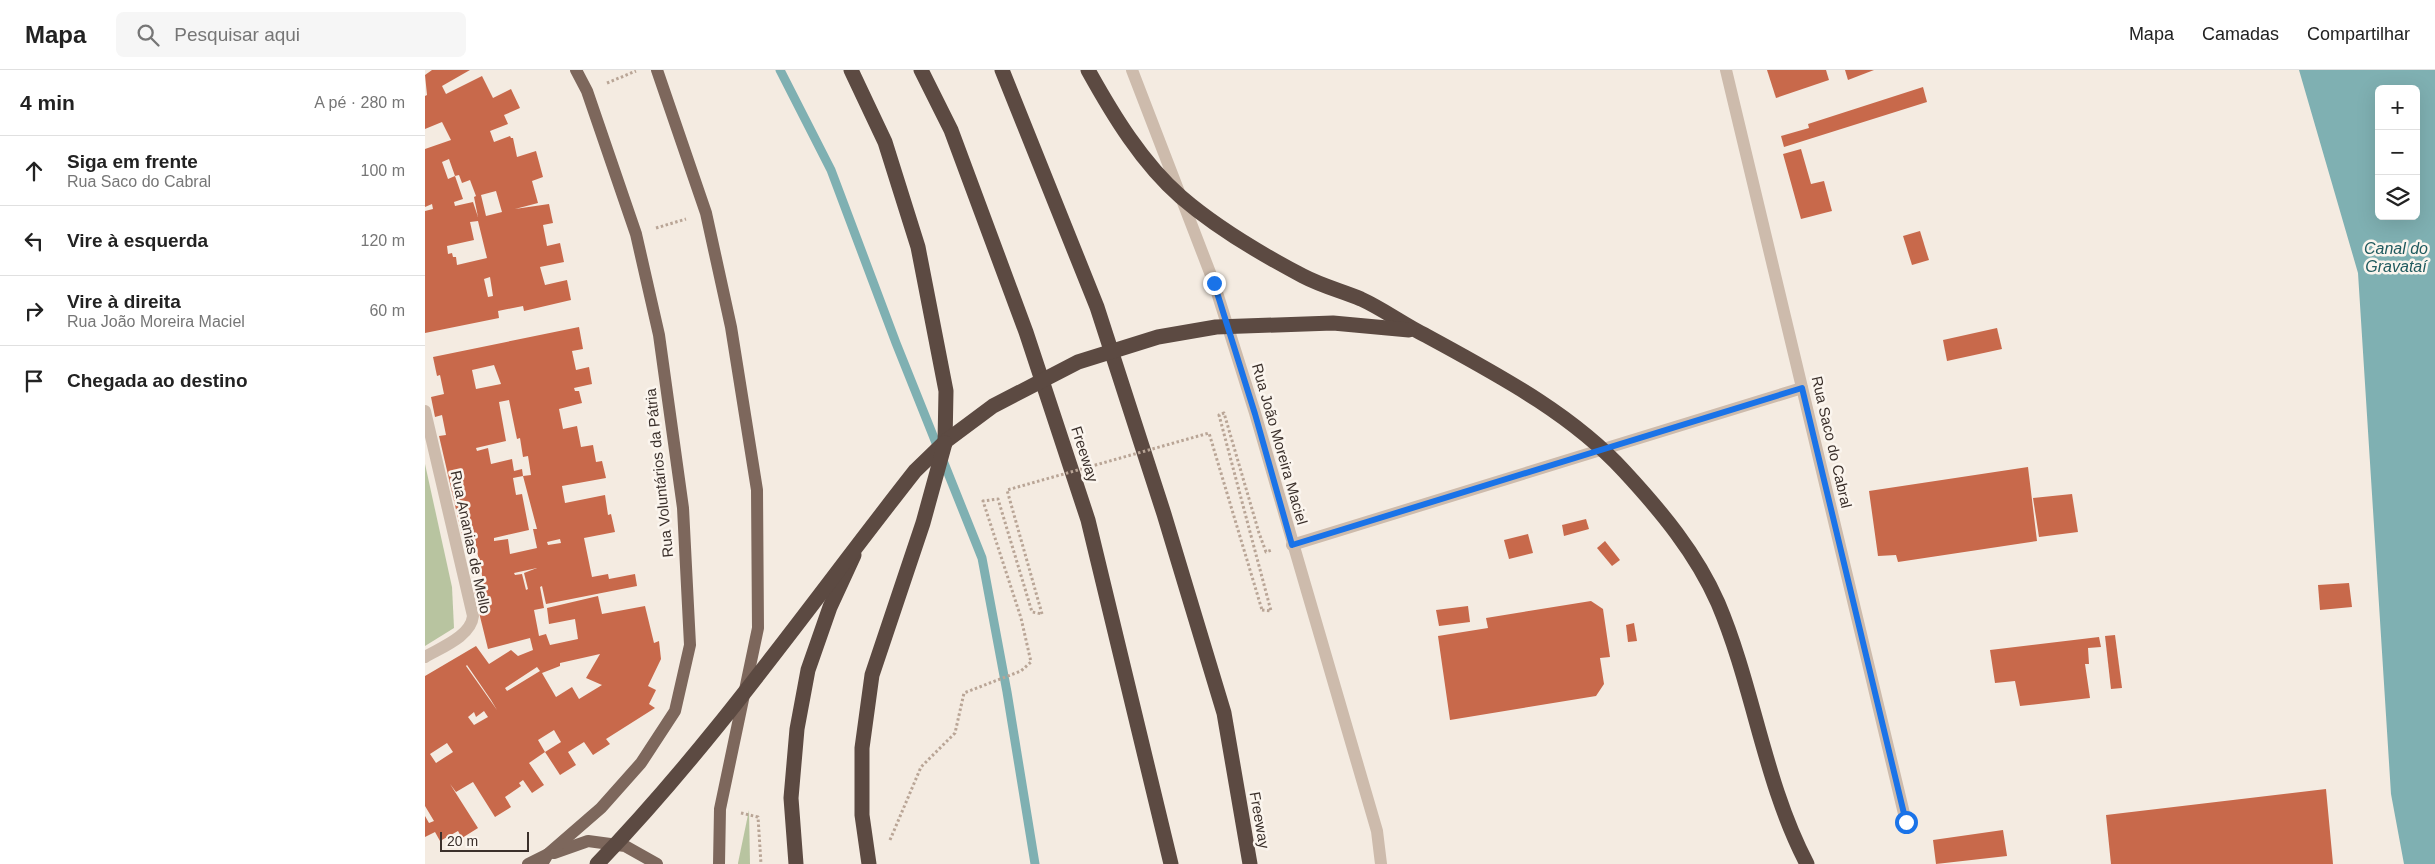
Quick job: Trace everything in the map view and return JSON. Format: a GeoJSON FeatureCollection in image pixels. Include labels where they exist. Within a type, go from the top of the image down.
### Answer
{"type":"FeatureCollection","features":[{"type":"Feature","properties":{"kind":"highway"},"geometry":{"type":"LineString","coordinates":[[851,70],[885,142],[918,247],[946,391],[945,443],[923,523],[872,675],[862,748],[862,815],[869,864]]}},
{"type":"Feature","properties":{"kind":"highway","name":"Freeway"},"geometry":{"type":"LineString","coordinates":[[921,70],[951,130],[1026,332],[1088,520],[1171,864]]}},
{"type":"Feature","properties":{"kind":"highway","name":"Freeway"},"geometry":{"type":"LineString","coordinates":[[1002,70],[1097,307],[1164,514],[1224,714],[1250,864]]}},
{"type":"Feature","properties":{"kind":"highway"},"geometry":{"type":"LineString","coordinates":[[1088,70],[1117,120],[1145,158],[1180,196],[1231,234],[1305,278],[1363,300],[1516,385],[1572,425],[1622,468],[1683,538],[1718,603],[1744,682],[1771,776],[1791,832],[1807,864]]}},
{"type":"Feature","properties":{"kind":"highway"},"geometry":{"type":"LineString","coordinates":[[597,864],[630,829],[703,744],[915,471],[946,441],[993,406],[1078,362],[1158,337],[1216,327],[1333,323],[1416,331]]}},
{"type":"Feature","properties":{"kind":"highway"},"geometry":{"type":"LineString","coordinates":[[796,864],[791,798],[797,729],[808,670],[830,607],[862,538]]}},
{"type":"Feature","properties":{"kind":"main road","name":"Rua Voluntários da Pátria"},"geometry":{"type":"LineString","coordinates":[[545,859],[601,808],[641,764],[675,711],[691,646],[683,508],[659,335],[636,234],[587,92],[577,70]]}},
{"type":"Feature","properties":{"kind":"main road"},"geometry":{"type":"LineString","coordinates":[[657,70],[706,213],[731,327],[757,490],[757,628],[720,809],[719,864]]}},
{"type":"Feature","properties":{"kind":"main road"},"geometry":{"type":"LineString","coordinates":[[536,864],[587,841],[625,846],[657,864]]}},
{"type":"Feature","properties":{"kind":"main road"},"geometry":{"type":"LineString","coordinates":[[528,864],[545,859]]}},
{"type":"Feature","properties":{"kind":"street","name":"Rua João Moreira Maciel"},"geometry":{"type":"LineString","coordinates":[[1132,70],[1214,283],[1255,414],[1377,831],[1381,864]]}},
{"type":"Feature","properties":{"kind":"street","name":"Rua Saco do Cabral"},"geometry":{"type":"LineString","coordinates":[[1726,70],[1906,822]]}},
{"type":"Feature","properties":{"kind":"street"},"geometry":{"type":"LineString","coordinates":[[1292,545],[1802,388]]}},
{"type":"Feature","properties":{"kind":"street","name":"Rua Ananias de Mello"},"geometry":{"type":"LineString","coordinates":[[425,411],[473,616],[472,625],[466,632],[425,657]]}},
{"type":"Feature","properties":{"kind":"path"},"geometry":{"type":"LineString","coordinates":[[587,92],[639,70]]}},
{"type":"Feature","properties":{"kind":"path"},"geometry":{"type":"LineString","coordinates":[[636,234],[706,213]]}},
{"type":"Feature","properties":{"kind":"path"},"geometry":{"type":"LineString","coordinates":[[889,843],[921,766],[955,733],[964,693],[1021,671],[1031,662],[1021,618],[983,501],[998,499],[1032,612],[1042,614],[1007,490],[1209,433],[1262,610],[1271,611],[1219,415],[1224,413],[1266,552],[1292,545]]}},
{"type":"Feature","properties":{"kind":"green space"},"geometry":{"type":"Polygon","coordinates":[[[425,464],[452,587],[454,628],[425,646],[425,464]]]}},
{"type":"Feature","properties":{"kind":"green space"},"geometry":{"type":"Polygon","coordinates":[[[749,810],[750,864],[738,864],[738,863],[749,810]]]}},
{"type":"Feature","properties":{"kind":"water","name":"Canal do Gravataí"},"geometry":{"type":"Polygon","coordinates":[[[2299,70],[2435,70],[2435,864],[2404,864],[2391,794],[2358,273],[2299,70]]]}},
{"type":"Feature","properties":{"kind":"building"},"geometry":{"type":"Polygon","coordinates":[[[432,70],[470,70],[442,86],[446,94],[482,76],[493,98],[511,89],[520,108],[504,115],[508,124],[490,131],[494,142],[510,136],[513,138],[517,157],[536,151],[543,177],[532,181],[538,203],[515,209],[549,204],[553,223],[543,225],[547,246],[560,243],[564,262],[540,267],[545,285],[567,280],[571,300],[524,311],[523,306],[498,311],[499,318],[425,333],[425,211],[433,209],[432,204],[425,207],[425,149],[451,140],[442,122],[425,129],[425,96],[427,95],[425,75],[432,70]],[[449,159],[442,162],[448,179],[455,176],[449,159]],[[459,175],[455,176],[463,199],[454,202],[455,206],[473,202],[478,217],[474,197],[476,196],[470,180],[462,183],[459,175]],[[496,191],[481,195],[486,216],[502,212],[496,191]],[[478,221],[470,222],[474,240],[447,246],[448,254],[452,253],[453,257],[456,257],[457,265],[487,258],[478,221]],[[490,277],[484,279],[488,297],[493,296],[490,277]]]}},
{"type":"Feature","properties":{"kind":"building"},"geometry":{"type":"Polygon","coordinates":[[[1767,70],[1826,70],[1829,80],[1776,98],[1767,70]]]}},
{"type":"Feature","properties":{"kind":"building"},"geometry":{"type":"Polygon","coordinates":[[[1845,70],[1874,70],[1848,80],[1845,70]]]}},
{"type":"Feature","properties":{"kind":"building"},"geometry":{"type":"Polygon","coordinates":[[[1923,87],[1927,102],[1784,147],[1781,136],[1809,128],[1808,124],[1923,87]]]}},
{"type":"Feature","properties":{"kind":"building"},"geometry":{"type":"Polygon","coordinates":[[[1801,149],[1811,184],[1824,181],[1832,211],[1801,219],[1783,154],[1801,149]]]}},
{"type":"Feature","properties":{"kind":"building"},"geometry":{"type":"Polygon","coordinates":[[[1920,231],[1929,260],[1912,265],[1903,236],[1920,231]]]}},
{"type":"Feature","properties":{"kind":"building"},"geometry":{"type":"Polygon","coordinates":[[[579,327],[583,349],[572,351],[576,370],[589,367],[592,384],[574,388],[575,391],[579,391],[582,403],[559,409],[563,429],[577,426],[581,447],[593,445],[596,462],[602,461],[606,478],[562,486],[565,503],[605,495],[608,515],[611,514],[615,532],[584,538],[592,577],[608,574],[609,579],[635,574],[637,586],[546,604],[542,586],[540,587],[544,608],[534,610],[539,636],[546,634],[550,645],[578,639],[575,619],[549,624],[547,608],[598,596],[602,614],[645,606],[654,643],[659,641],[661,659],[648,686],[656,690],[649,704],[655,708],[606,739],[610,744],[593,755],[584,742],[568,752],[576,765],[560,775],[545,752],[529,763],[544,785],[532,793],[523,780],[519,783],[521,786],[505,797],[511,807],[495,817],[473,782],[456,792],[450,784],[478,828],[462,838],[458,831],[440,841],[435,832],[425,837],[425,816],[429,823],[434,821],[425,806],[425,676],[476,646],[489,664],[511,650],[518,656],[533,650],[530,638],[488,649],[473,588],[477,587],[476,582],[483,580],[475,541],[464,544],[439,436],[446,435],[442,415],[435,417],[431,397],[444,394],[440,375],[437,376],[433,357],[579,327]],[[494,365],[472,370],[476,389],[501,384],[494,365]],[[509,400],[499,402],[506,441],[476,448],[477,451],[488,448],[491,464],[512,459],[514,471],[522,469],[523,476],[531,475],[528,456],[523,457],[520,438],[517,439],[509,400]],[[523,476],[513,478],[516,495],[522,494],[529,530],[494,538],[494,541],[508,539],[510,554],[537,548],[533,529],[537,529],[523,476]],[[560,539],[547,542],[548,545],[561,543],[560,539]],[[537,568],[514,573],[515,575],[522,574],[526,590],[528,589],[524,573],[537,568]],[[600,654],[560,663],[560,666],[542,673],[556,697],[572,687],[579,699],[602,685],[586,678],[600,654]],[[467,665],[497,710],[491,700],[467,665]],[[537,667],[505,688],[507,691],[540,671],[537,667]],[[484,711],[476,717],[474,712],[468,717],[474,725],[488,717],[484,711]],[[554,730],[538,740],[545,752],[561,742],[554,730]],[[447,743],[430,754],[436,763],[453,752],[447,743]]]}},
{"type":"Feature","properties":{"kind":"building"},"geometry":{"type":"Polygon","coordinates":[[[1997,328],[2002,349],[1947,361],[1943,340],[1997,328]]]}},
{"type":"Feature","properties":{"kind":"building"},"geometry":{"type":"Polygon","coordinates":[[[2028,467],[2037,541],[1898,562],[1896,555],[1878,556],[1869,491],[2028,467]]]}},
{"type":"Feature","properties":{"kind":"building"},"geometry":{"type":"Polygon","coordinates":[[[2072,494],[2078,532],[2039,537],[2033,498],[2072,494]]]}},
{"type":"Feature","properties":{"kind":"building"},"geometry":{"type":"Polygon","coordinates":[[[1586,519],[1589,529],[1564,536],[1562,525],[1586,519]]]}},
{"type":"Feature","properties":{"kind":"building"},"geometry":{"type":"Polygon","coordinates":[[[1528,534],[1533,553],[1509,559],[1504,540],[1528,534]]]}},
{"type":"Feature","properties":{"kind":"building"},"geometry":{"type":"Polygon","coordinates":[[[1605,541],[1620,560],[1612,566],[1597,548],[1605,541]]]}},
{"type":"Feature","properties":{"kind":"building"},"geometry":{"type":"Polygon","coordinates":[[[2349,583],[2352,607],[2320,610],[2318,585],[2349,583]]]}},
{"type":"Feature","properties":{"kind":"building"},"geometry":{"type":"Polygon","coordinates":[[[1591,601],[1603,609],[1610,657],[1600,658],[1604,684],[1596,696],[1450,720],[1438,636],[1488,628],[1486,618],[1591,601]]]}},
{"type":"Feature","properties":{"kind":"building"},"geometry":{"type":"Polygon","coordinates":[[[1468,606],[1470,622],[1439,626],[1436,610],[1468,606]]]}},
{"type":"Feature","properties":{"kind":"building"},"geometry":{"type":"Polygon","coordinates":[[[1634,623],[1637,641],[1628,642],[1626,625],[1634,623]]]}},
{"type":"Feature","properties":{"kind":"building"},"geometry":{"type":"Polygon","coordinates":[[[2115,635],[2122,688],[2111,689],[2105,636],[2115,635]]]}},
{"type":"Feature","properties":{"kind":"building"},"geometry":{"type":"Polygon","coordinates":[[[2099,637],[2101,647],[2088,648],[2089,664],[2085,664],[2090,698],[2020,706],[2015,681],[1995,683],[1990,650],[2099,637]]]}},
{"type":"Feature","properties":{"kind":"building"},"geometry":{"type":"Polygon","coordinates":[[[2326,789],[2333,864],[2111,864],[2106,815],[2326,789]]]}},
{"type":"Feature","properties":{"kind":"building"},"geometry":{"type":"Polygon","coordinates":[[[2003,830],[2007,856],[1936,864],[1933,840],[2003,830]]]}},
{"type":"Feature","properties":{"kind":"waterway"},"geometry":{"type":"LineString","coordinates":[[780,70],[831,170],[896,343],[982,558],[1007,692],[1035,864]]}},
{"type":"Feature","properties":{"kind":"route"},"geometry":{"type":"LineString","coordinates":[[1214,283],[1255,414],[1292,545],[1802,388],[1906,822]]}}]}
